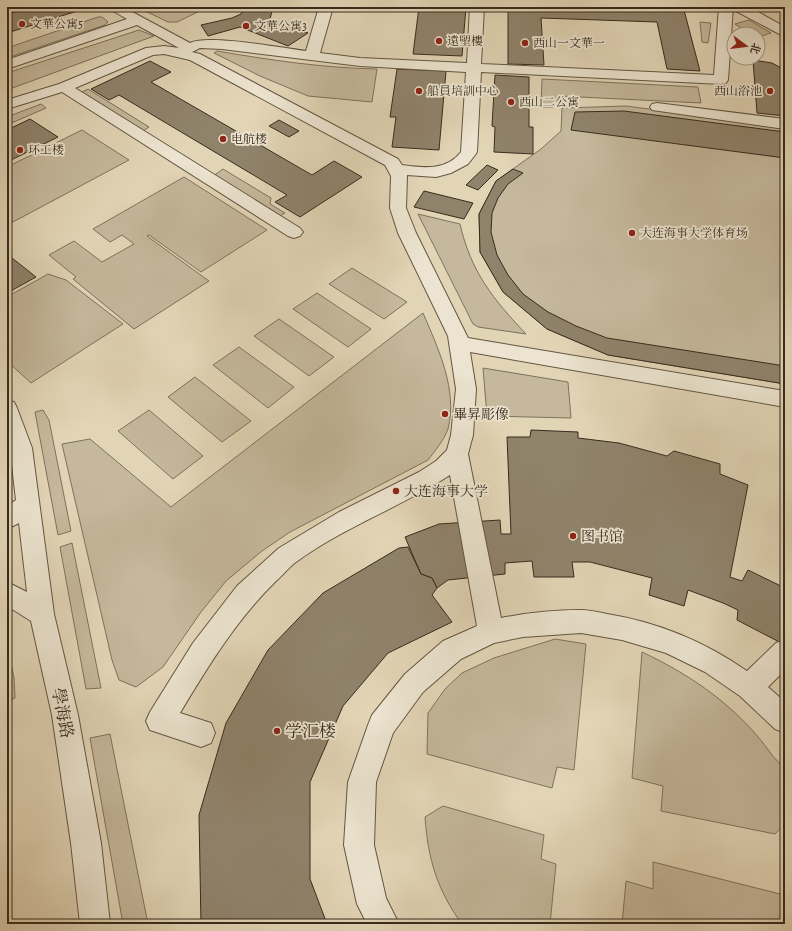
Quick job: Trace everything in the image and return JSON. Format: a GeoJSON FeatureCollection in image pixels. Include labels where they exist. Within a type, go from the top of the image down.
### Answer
{"type":"FeatureCollection","features":[{"type":"Feature","properties":{"kind":"street"},"geometry":{"type":"LineString","coordinates":[[114,7],[138,20],[195,57],[392,162],[399,176],[398,208],[407,233],[458,336],[466,389],[462,435],[457,454],[491,632]]}},
{"type":"Feature","properties":{"kind":"street"},"geometry":{"type":"LineString","coordinates":[[312,56],[326,7]]}},
{"type":"Feature","properties":{"kind":"street"},"geometry":{"type":"LineString","coordinates":[[396,169],[440,172],[454,168],[463,161],[469,152],[477,7]]}},
{"type":"Feature","properties":{"kind":"street"},"geometry":{"type":"LineString","coordinates":[[7,105],[64,87],[151,51],[185,50],[198,44],[222,45],[360,62],[721,80],[726,7]]}},
{"type":"Feature","properties":{"kind":"street"},"geometry":{"type":"LineString","coordinates":[[739,7],[785,34]]}},
{"type":"Feature","properties":{"kind":"street"},"geometry":{"type":"LineString","coordinates":[[7,64],[138,20]]}},
{"type":"Feature","properties":{"kind":"street"},"geometry":{"type":"LineString","coordinates":[[64,87],[294,232]]}},
{"type":"Feature","properties":{"kind":"street"},"geometry":{"type":"LineString","coordinates":[[657,107],[785,124]]}},
{"type":"Feature","properties":{"kind":"street"},"geometry":{"type":"LineString","coordinates":[[458,343],[785,399]]}},
{"type":"Feature","properties":{"kind":"street","name":"學海路"},"geometry":{"type":"LineString","coordinates":[[7,408],[21,448],[42,614],[65,715],[86,844],[96,924]]}},
{"type":"Feature","properties":{"kind":"street"},"geometry":{"type":"LineString","coordinates":[[201,733],[160,721],[202,652],[246,594],[287,555],[347,519],[427,478],[444,467],[457,454]]}},
{"type":"Feature","properties":{"kind":"street"},"geometry":{"type":"LineString","coordinates":[[7,519],[29,503]]}},
{"type":"Feature","properties":{"kind":"street"},"geometry":{"type":"LineString","coordinates":[[7,594],[42,614]]}},
{"type":"Feature","properties":{"kind":"street"},"geometry":{"type":"LineString","coordinates":[[384,924],[372,904],[359,846],[362,782],[382,725],[414,683],[452,650],[491,632],[523,624],[581,621],[622,628],[648,634],[674,644],[714,663],[749,687],[785,720]]}},
{"type":"Feature","properties":{"kind":"street"},"geometry":{"type":"LineString","coordinates":[[749,687],[785,652]]}},
{"type":"Feature","properties":{"kind":"shaded area"},"geometry":{"type":"Polygon","coordinates":[[[144,7],[208,7],[177,22],[168,22],[143,10],[144,7]]]}},
{"type":"Feature","properties":{"kind":"shaded area"},"geometry":{"type":"Polygon","coordinates":[[[98,17],[102,17],[108,22],[105,25],[7,58],[7,48],[98,17]]]}},
{"type":"Feature","properties":{"kind":"shaded area"},"geometry":{"type":"Polygon","coordinates":[[[749,20],[759,26],[738,26],[735,24],[749,20]]]}},
{"type":"Feature","properties":{"kind":"shaded area"},"geometry":{"type":"Polygon","coordinates":[[[700,22],[711,23],[708,43],[702,42],[700,22]]]}},
{"type":"Feature","properties":{"kind":"shaded area"},"geometry":{"type":"Polygon","coordinates":[[[139,30],[154,36],[7,90],[7,73],[139,30]]]}},
{"type":"Feature","properties":{"kind":"shaded area"},"geometry":{"type":"Polygon","coordinates":[[[766,30],[771,33],[766,35],[766,30]]]}},
{"type":"Feature","properties":{"kind":"shaded area"},"geometry":{"type":"Polygon","coordinates":[[[217,51],[297,63],[377,69],[372,102],[308,96],[260,76],[214,53],[217,51]]]}},
{"type":"Feature","properties":{"kind":"shaded area"},"geometry":{"type":"Polygon","coordinates":[[[542,79],[698,87],[701,103],[560,96],[553,107],[541,107],[542,79]]]}},
{"type":"Feature","properties":{"kind":"shaded area"},"geometry":{"type":"Polygon","coordinates":[[[88,89],[149,127],[141,132],[80,93],[88,89]]]}},
{"type":"Feature","properties":{"kind":"shaded area"},"geometry":{"type":"Polygon","coordinates":[[[41,104],[46,108],[7,125],[7,117],[41,104]]]}},
{"type":"Feature","properties":{"kind":"shaded area","name":"大连海事大学体育场"},"geometry":{"type":"Polygon","coordinates":[[[626,106],[785,127],[785,384],[608,355],[547,329],[503,292],[480,252],[479,214],[496,181],[541,149],[561,131],[562,108],[626,106]]]}},
{"type":"Feature","properties":{"kind":"shaded area"},"geometry":{"type":"Polygon","coordinates":[[[82,130],[129,160],[13,222],[7,217],[7,167],[82,130]]]}},
{"type":"Feature","properties":{"kind":"shaded area"},"geometry":{"type":"Polygon","coordinates":[[[223,169],[271,198],[270,204],[285,213],[276,218],[212,177],[223,169]]]}},
{"type":"Feature","properties":{"kind":"shaded area"},"geometry":{"type":"Polygon","coordinates":[[[184,177],[267,230],[201,272],[149,235],[147,236],[209,281],[134,329],[73,279],[76,277],[49,255],[74,241],[102,262],[134,244],[122,235],[110,242],[93,229],[184,177]]]}},
{"type":"Feature","properties":{"kind":"shaded area"},"geometry":{"type":"Polygon","coordinates":[[[418,214],[460,224],[470,257],[477,271],[503,309],[526,334],[478,327],[473,324],[418,214]]]}},
{"type":"Feature","properties":{"kind":"shaded area"},"geometry":{"type":"Polygon","coordinates":[[[352,268],[407,302],[384,319],[329,284],[352,268]]]}},
{"type":"Feature","properties":{"kind":"shaded area"},"geometry":{"type":"Polygon","coordinates":[[[48,274],[66,280],[123,324],[31,383],[7,361],[7,297],[48,274]]]}},
{"type":"Feature","properties":{"kind":"shaded area"},"geometry":{"type":"Polygon","coordinates":[[[317,293],[371,329],[348,347],[293,309],[317,293]]]}},
{"type":"Feature","properties":{"kind":"shaded area"},"geometry":{"type":"Polygon","coordinates":[[[423,313],[435,340],[445,370],[450,399],[448,429],[442,441],[428,460],[290,532],[262,551],[226,581],[201,612],[163,667],[136,687],[119,680],[112,660],[62,444],[90,439],[171,507],[423,313]]]}},
{"type":"Feature","properties":{"kind":"shaded area"},"geometry":{"type":"Polygon","coordinates":[[[279,319],[334,357],[309,376],[254,336],[279,319]]]}},
{"type":"Feature","properties":{"kind":"shaded area"},"geometry":{"type":"Polygon","coordinates":[[[239,347],[294,387],[268,408],[213,365],[239,347]]]}},
{"type":"Feature","properties":{"kind":"shaded area"},"geometry":{"type":"Polygon","coordinates":[[[483,368],[568,382],[571,418],[487,416],[483,368]]]}},
{"type":"Feature","properties":{"kind":"shaded area"},"geometry":{"type":"Polygon","coordinates":[[[195,377],[251,421],[222,442],[168,397],[195,377]]]}},
{"type":"Feature","properties":{"kind":"shaded area"},"geometry":{"type":"Polygon","coordinates":[[[43,410],[49,420],[71,531],[58,535],[35,412],[43,410]]]}},
{"type":"Feature","properties":{"kind":"shaded area"},"geometry":{"type":"Polygon","coordinates":[[[149,410],[203,456],[173,479],[118,431],[149,410]]]}},
{"type":"Feature","properties":{"kind":"shaded area"},"geometry":{"type":"Polygon","coordinates":[[[72,543],[101,688],[86,689],[60,547],[72,543]]]}},
{"type":"Feature","properties":{"kind":"shaded area"},"geometry":{"type":"Polygon","coordinates":[[[555,639],[586,644],[574,770],[557,767],[552,788],[427,754],[428,713],[445,689],[462,673],[494,658],[555,639]]]}},
{"type":"Feature","properties":{"kind":"shaded area"},"geometry":{"type":"Polygon","coordinates":[[[7,648],[14,677],[15,698],[7,701],[7,648]]]}},
{"type":"Feature","properties":{"kind":"shaded area"},"geometry":{"type":"Polygon","coordinates":[[[642,652],[661,661],[697,683],[730,708],[745,722],[783,768],[786,782],[785,824],[775,834],[661,811],[663,786],[632,778],[642,652]]]}},
{"type":"Feature","properties":{"kind":"shaded area"},"geometry":{"type":"Polygon","coordinates":[[[110,734],[148,924],[123,924],[90,738],[110,734]]]}},
{"type":"Feature","properties":{"kind":"shaded area"},"geometry":{"type":"Polygon","coordinates":[[[443,806],[544,835],[541,859],[556,864],[550,924],[462,924],[446,899],[435,874],[426,832],[425,817],[443,806]]]}},
{"type":"Feature","properties":{"kind":"shaded area"},"geometry":{"type":"Polygon","coordinates":[[[653,862],[784,895],[784,924],[622,924],[626,881],[653,889],[653,862]]]}},
{"type":"Feature","properties":{"kind":"building","name":"文華公寓5"},"geometry":{"type":"Polygon","coordinates":[[[31,7],[87,8],[7,33],[7,14],[31,7]]]}},
{"type":"Feature","properties":{"kind":"building","name":"文華公寓3"},"geometry":{"type":"Polygon","coordinates":[[[244,7],[273,7],[270,19],[308,33],[288,46],[240,27],[208,36],[201,25],[232,18],[241,14],[244,7]]]}},
{"type":"Feature","properties":{"kind":"building","name":"遠朢樓"},"geometry":{"type":"Polygon","coordinates":[[[419,7],[466,7],[462,56],[413,54],[419,7]]]}},
{"type":"Feature","properties":{"kind":"building","name":"西山一文華一"},"geometry":{"type":"Polygon","coordinates":[[[508,7],[604,7],[684,10],[700,71],[667,69],[657,22],[541,18],[544,65],[508,64],[508,7]]]}},
{"type":"Feature","properties":{"kind":"building"},"geometry":{"type":"Polygon","coordinates":[[[772,7],[785,7],[785,13],[781,12],[772,7]]]}},
{"type":"Feature","properties":{"kind":"building","name":"电航楼"},"geometry":{"type":"Polygon","coordinates":[[[150,61],[171,72],[151,82],[312,175],[334,161],[362,177],[300,217],[275,202],[287,195],[119,95],[109,100],[91,89],[150,61]]]}},
{"type":"Feature","properties":{"kind":"building","name":"西山浴池"},"geometry":{"type":"Polygon","coordinates":[[[766,62],[772,63],[785,70],[785,116],[757,113],[753,66],[766,66],[766,62]]]}},
{"type":"Feature","properties":{"kind":"building","name":"船員培訓中心"},"geometry":{"type":"Polygon","coordinates":[[[397,69],[446,71],[439,150],[392,147],[396,117],[390,117],[397,69]]]}},
{"type":"Feature","properties":{"kind":"building","name":"西山二公寓"},"geometry":{"type":"Polygon","coordinates":[[[495,75],[529,77],[529,127],[533,127],[533,154],[494,152],[495,127],[492,126],[495,75]]]}},
{"type":"Feature","properties":{"kind":"building"},"geometry":{"type":"Polygon","coordinates":[[[624,111],[785,132],[785,158],[571,130],[575,112],[624,111]]]}},
{"type":"Feature","properties":{"kind":"building","name":"环工楼"},"geometry":{"type":"Polygon","coordinates":[[[30,119],[58,137],[7,162],[7,130],[30,119]]]}},
{"type":"Feature","properties":{"kind":"building"},"geometry":{"type":"Polygon","coordinates":[[[279,120],[299,131],[289,137],[269,126],[279,120]]]}},
{"type":"Feature","properties":{"kind":"building"},"geometry":{"type":"Polygon","coordinates":[[[487,165],[498,170],[478,190],[466,185],[487,165]]]}},
{"type":"Feature","properties":{"kind":"building"},"geometry":{"type":"Polygon","coordinates":[[[513,169],[523,173],[508,184],[498,198],[492,213],[491,232],[497,255],[508,275],[523,294],[548,312],[576,326],[607,338],[785,366],[785,384],[608,355],[547,329],[503,292],[480,252],[479,214],[496,181],[513,169]]]}},
{"type":"Feature","properties":{"kind":"building"},"geometry":{"type":"Polygon","coordinates":[[[424,191],[473,203],[464,219],[414,207],[424,191]]]}},
{"type":"Feature","properties":{"kind":"building"},"geometry":{"type":"Polygon","coordinates":[[[7,254],[36,277],[7,293],[7,254]]]}},
{"type":"Feature","properties":{"kind":"building","name":"图书馆"},"geometry":{"type":"Polygon","coordinates":[[[531,430],[578,432],[578,438],[619,443],[667,456],[674,451],[720,464],[720,474],[748,485],[730,577],[742,581],[748,570],[785,588],[785,645],[737,620],[738,610],[723,603],[688,590],[684,606],[649,595],[652,578],[590,562],[572,562],[574,577],[534,577],[532,561],[505,563],[505,574],[448,580],[437,588],[432,578],[421,574],[405,537],[439,524],[500,520],[501,534],[511,534],[507,437],[530,437],[531,430]]]}},
{"type":"Feature","properties":{"kind":"building","name":"学汇楼"},"geometry":{"type":"Polygon","coordinates":[[[408,547],[421,574],[432,578],[437,588],[432,595],[452,622],[388,653],[343,706],[310,782],[310,879],[327,924],[201,924],[199,815],[226,723],[268,650],[323,593],[399,548],[408,547]]]}},
{"type":"Feature","properties":{"kind":"place","name":"文華公寓5"},"geometry":{"type":"Point","coordinates":[22,24]}},
{"type":"Feature","properties":{"kind":"place","name":"文華公寓3"},"geometry":{"type":"Point","coordinates":[246,26]}},
{"type":"Feature","properties":{"kind":"place","name":"遠朢樓"},"geometry":{"type":"Point","coordinates":[439,41]}},
{"type":"Feature","properties":{"kind":"place","name":"西山一文華一"},"geometry":{"type":"Point","coordinates":[525,43]}},
{"type":"Feature","properties":{"kind":"place","name":"船員培訓中心"},"geometry":{"type":"Point","coordinates":[419,91]}},
{"type":"Feature","properties":{"kind":"place","name":"西山浴池"},"geometry":{"type":"Point","coordinates":[770,91]}},
{"type":"Feature","properties":{"kind":"place","name":"西山二公寓"},"geometry":{"type":"Point","coordinates":[511,102]}},
{"type":"Feature","properties":{"kind":"place","name":"电航楼"},"geometry":{"type":"Point","coordinates":[223,139]}},
{"type":"Feature","properties":{"kind":"place","name":"环工楼"},"geometry":{"type":"Point","coordinates":[20,150]}},
{"type":"Feature","properties":{"kind":"place","name":"大连海事大学体育场"},"geometry":{"type":"Point","coordinates":[632,233]}},
{"type":"Feature","properties":{"kind":"place","name":"畢昇彫像"},"geometry":{"type":"Point","coordinates":[445,414]}},
{"type":"Feature","properties":{"kind":"place","name":"大连海事大学"},"geometry":{"type":"Point","coordinates":[396,491]}},
{"type":"Feature","properties":{"kind":"place","name":"图书馆"},"geometry":{"type":"Point","coordinates":[573,536]}},
{"type":"Feature","properties":{"kind":"place","name":"学汇楼"},"geometry":{"type":"Point","coordinates":[277,731]}}]}
